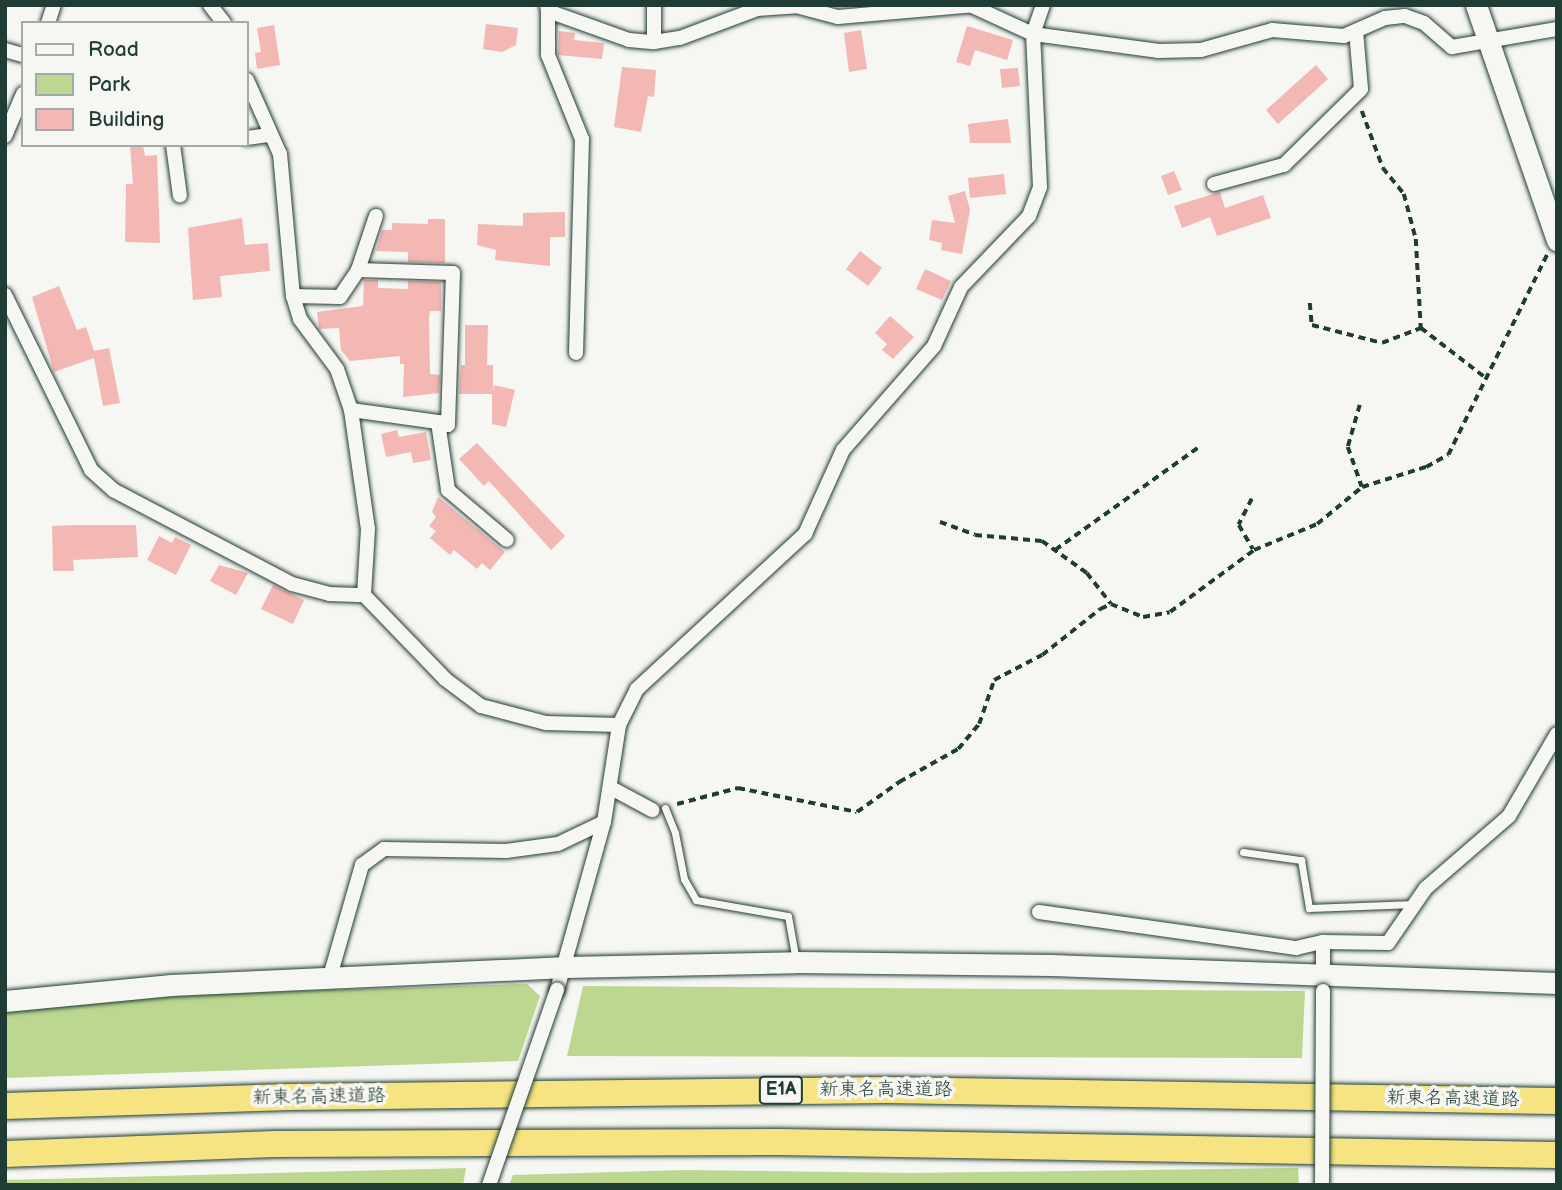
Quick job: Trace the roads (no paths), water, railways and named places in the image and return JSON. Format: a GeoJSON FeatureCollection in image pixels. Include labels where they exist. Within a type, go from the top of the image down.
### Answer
{"type":"FeatureCollection","features":[{"type":"Feature","properties":{"kind":"highway","name":"新東名高速道路"},"geometry":{"type":"LineString","coordinates":[[5,1106],[289,1097],[886,1090],[1557,1101]]}},
{"type":"Feature","properties":{"kind":"highway"},"geometry":{"type":"LineString","coordinates":[[5,1154],[275,1144],[779,1142],[1557,1154]]}},
{"type":"Feature","properties":{"kind":"street"},"geometry":{"type":"LineString","coordinates":[[210,5],[222,21]]}},
{"type":"Feature","properties":{"kind":"street"},"geometry":{"type":"LineString","coordinates":[[654,5],[654,42]]}},
{"type":"Feature","properties":{"kind":"street"},"geometry":{"type":"LineString","coordinates":[[489,1185],[566,967],[604,822],[619,725],[637,689],[805,534],[843,450],[934,346],[961,287],[1029,216],[1040,187],[1033,34],[1043,5]]}},
{"type":"Feature","properties":{"kind":"street"},"geometry":{"type":"LineString","coordinates":[[1476,5],[1556,238]]}},
{"type":"Feature","properties":{"kind":"street"},"geometry":{"type":"LineString","coordinates":[[576,353],[582,139],[548,55],[547,8],[629,40],[654,42],[680,38],[757,9],[808,7],[838,18],[973,6],[1033,34],[1158,51],[1201,50],[1272,30],[1344,36],[1385,18],[1405,16],[1424,23],[1452,47],[1486,39],[1557,29]]}},
{"type":"Feature","properties":{"kind":"street"},"geometry":{"type":"LineString","coordinates":[[1214,184],[1284,165],[1361,89],[1356,31]]}},
{"type":"Feature","properties":{"kind":"street"},"geometry":{"type":"LineString","coordinates":[[248,83],[268,135],[279,154],[293,296],[300,319],[337,369],[351,410],[368,529],[364,595]]}},
{"type":"Feature","properties":{"kind":"street"},"geometry":{"type":"LineString","coordinates":[[5,135],[21,99]]}},
{"type":"Feature","properties":{"kind":"street"},"geometry":{"type":"LineString","coordinates":[[248,138],[268,135]]}},
{"type":"Feature","properties":{"kind":"street"},"geometry":{"type":"LineString","coordinates":[[173,147],[180,196]]}},
{"type":"Feature","properties":{"kind":"street"},"geometry":{"type":"LineString","coordinates":[[293,296],[340,297],[358,270],[376,216]]}},
{"type":"Feature","properties":{"kind":"street"},"geometry":{"type":"LineString","coordinates":[[351,410],[448,425],[453,273],[358,270]]}},
{"type":"Feature","properties":{"kind":"street"},"geometry":{"type":"LineString","coordinates":[[5,295],[91,470],[113,489],[292,584],[329,594],[364,595],[445,679],[481,706],[546,723],[619,725]]}},
{"type":"Feature","properties":{"kind":"street"},"geometry":{"type":"LineString","coordinates":[[438,422],[448,490],[507,540]]}},
{"type":"Feature","properties":{"kind":"street"},"geometry":{"type":"LineString","coordinates":[[1039,912],[1296,948],[1323,942],[1388,943],[1426,888],[1509,816],[1557,734]]}},
{"type":"Feature","properties":{"kind":"street"},"geometry":{"type":"LineString","coordinates":[[611,788],[658,809]]}},
{"type":"Feature","properties":{"kind":"street"},"geometry":{"type":"LineString","coordinates":[[329,979],[362,864],[384,849],[506,851],[558,844],[604,822]]}},
{"type":"Feature","properties":{"kind":"street"},"geometry":{"type":"LineString","coordinates":[[1322,1185],[1323,942]]}},
{"type":"Feature","properties":{"kind":"street"},"geometry":{"type":"LineString","coordinates":[[5,1001],[171,985],[566,967],[796,962],[1323,982],[1557,983]]}},
{"type":"Feature","properties":{"kind":"lane"},"geometry":{"type":"LineString","coordinates":[[658,809],[676,833],[684,879],[696,900],[788,916],[796,962]]}},
{"type":"Feature","properties":{"kind":"lane"},"geometry":{"type":"LineString","coordinates":[[1243,852],[1301,860],[1309,908],[1415,904]]}}]}
